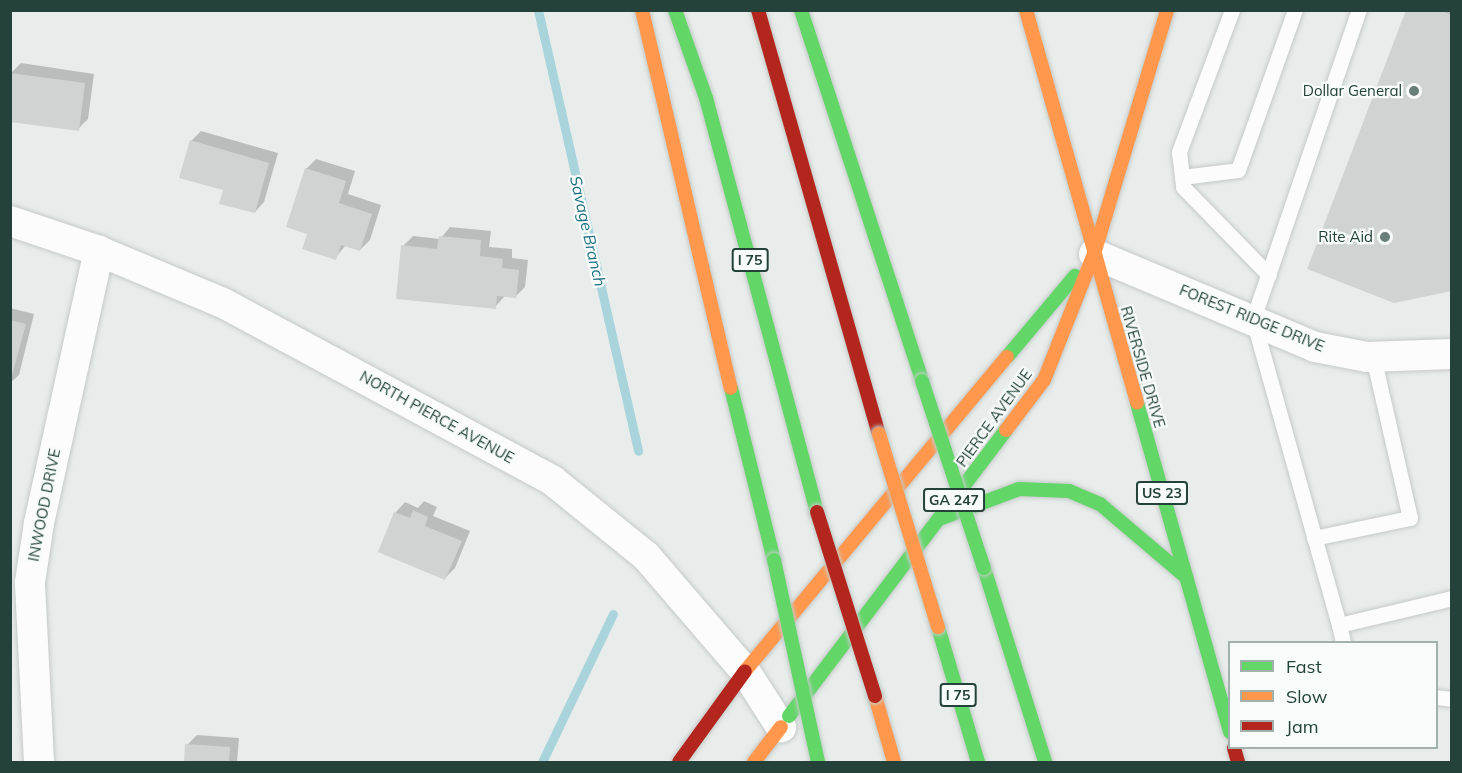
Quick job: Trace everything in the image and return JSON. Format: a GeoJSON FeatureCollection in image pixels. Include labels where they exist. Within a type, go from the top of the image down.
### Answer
{"type":"FeatureCollection","features":[{"type":"Feature","properties":{"kind":"main road"},"geometry":{"type":"LineString","coordinates":[[642,10],[682,190],[774,560],[818,762]]}},
{"type":"Feature","properties":{"kind":"main road","name":"I 75"},"geometry":{"type":"LineString","coordinates":[[675,10],[706,98],[817,512],[894,762]]}},
{"type":"Feature","properties":{"kind":"main road","name":"I 75"},"geometry":{"type":"LineString","coordinates":[[758,10],[879,434],[978,762]]}},
{"type":"Feature","properties":{"kind":"main road"},"geometry":{"type":"LineString","coordinates":[[801,10],[984,568],[1045,762]]}},
{"type":"Feature","properties":{"kind":"main road","name":"RIVERSIDE DRIVE"},"geometry":{"type":"LineString","coordinates":[[1026,10],[1228,728]]}},
{"type":"Feature","properties":{"kind":"main road","name":"PIERCE AVENUE"},"geometry":{"type":"LineString","coordinates":[[754,762],[942,518],[1044,380],[1094,254],[1167,10]]}},
{"type":"Feature","properties":{"kind":"main road","name":"PIERCE AVENUE"},"geometry":{"type":"LineString","coordinates":[[680,762],[745,672],[1094,254]]}},
{"type":"Feature","properties":{"kind":"main road"},"geometry":{"type":"LineString","coordinates":[[942,518],[1019,489],[1069,491],[1100,504],[1186,577]]}},
{"type":"Feature","properties":{"kind":"street","name":"NORTH PIERCE AVENUE"},"geometry":{"type":"LineString","coordinates":[[10,221],[99,251],[243,313],[553,481],[646,556],[745,672],[781,727]]}},
{"type":"Feature","properties":{"kind":"street","name":"INWOOD DRIVE"},"geometry":{"type":"LineString","coordinates":[[39,762],[30,582],[39,523],[99,251]]}},
{"type":"Feature","properties":{"kind":"street","name":"FOREST RIDGE DRIVE"},"geometry":{"type":"LineString","coordinates":[[1094,254],[1315,347],[1373,357],[1452,354]]}},
{"type":"Feature","properties":{"kind":"lane"},"geometry":{"type":"LineString","coordinates":[[1232,10],[1179,152],[1183,187],[1269,275]]}},
{"type":"Feature","properties":{"kind":"lane"},"geometry":{"type":"LineString","coordinates":[[1182,177],[1238,170],[1295,10]]}},
{"type":"Feature","properties":{"kind":"lane"},"geometry":{"type":"LineString","coordinates":[[1343,641],[1253,320],[1359,10]]}},
{"type":"Feature","properties":{"kind":"lane"},"geometry":{"type":"LineString","coordinates":[[1314,538],[1410,518],[1373,357]]}},
{"type":"Feature","properties":{"kind":"lane"},"geometry":{"type":"LineString","coordinates":[[1339,625],[1452,598]]}},
{"type":"Feature","properties":{"kind":"building"},"geometry":{"type":"Polygon","coordinates":[[[1406,10],[1440,10],[1452,15],[1452,291],[1394,303],[1307,269],[1406,10]]]}},
{"type":"Feature","properties":{"kind":"building"},"geometry":{"type":"Polygon","coordinates":[[[10,73],[85,83],[79,131],[10,122],[10,73]]]}},
{"type":"Feature","properties":{"kind":"building"},"geometry":{"type":"Polygon","coordinates":[[[190,140],[269,163],[255,213],[219,204],[223,190],[179,178],[190,140]]]}},
{"type":"Feature","properties":{"kind":"building"},"geometry":{"type":"Polygon","coordinates":[[[305,168],[346,181],[339,203],[372,214],[360,251],[341,245],[336,260],[302,249],[307,234],[286,227],[305,168]]]}},
{"type":"Feature","properties":{"kind":"building"},"geometry":{"type":"Polygon","coordinates":[[[439,236],[481,240],[480,256],[503,259],[502,268],[519,270],[516,298],[497,296],[496,309],[396,299],[401,245],[437,249],[439,236]]]}},
{"type":"Feature","properties":{"kind":"building"},"geometry":{"type":"Polygon","coordinates":[[[10,320],[26,324],[11,379],[10,379],[10,320]]]}},
{"type":"Feature","properties":{"kind":"building"},"geometry":{"type":"Polygon","coordinates":[[[413,510],[428,517],[425,526],[462,541],[445,580],[378,552],[394,512],[410,518],[413,510]]]}},
{"type":"Feature","properties":{"kind":"building"},"geometry":{"type":"Polygon","coordinates":[[[185,744],[230,747],[229,762],[184,762],[185,744]]]}},
{"type":"Feature","properties":{"kind":"waterway","name":"Savage Branch"},"geometry":{"type":"LineString","coordinates":[[538,10],[638,451]]}},
{"type":"Feature","properties":{"kind":"waterway","name":"Savage Branch"},"geometry":{"type":"LineString","coordinates":[[542,762],[613,614]]}},
{"type":"Feature","properties":{"kind":"traffic: fast"},"geometry":{"type":"LineString","coordinates":[[675,10],[706,98],[817,512]]}},
{"type":"Feature","properties":{"kind":"traffic: fast"},"geometry":{"type":"LineString","coordinates":[[801,10],[922,381]]}},
{"type":"Feature","properties":{"kind":"traffic: fast"},"geometry":{"type":"LineString","coordinates":[[1007,357],[1075,276]]}},
{"type":"Feature","properties":{"kind":"traffic: fast"},"geometry":{"type":"LineString","coordinates":[[922,381],[984,568]]}},
{"type":"Feature","properties":{"kind":"traffic: fast"},"geometry":{"type":"LineString","coordinates":[[731,388],[774,560]]}},
{"type":"Feature","properties":{"kind":"traffic: fast"},"geometry":{"type":"LineString","coordinates":[[1137,403],[1228,725]]}},
{"type":"Feature","properties":{"kind":"traffic: fast"},"geometry":{"type":"LineString","coordinates":[[789,716],[1006,430]]}},
{"type":"Feature","properties":{"kind":"traffic: fast"},"geometry":{"type":"LineString","coordinates":[[942,518],[1019,489],[1069,491],[1100,504],[1186,577]]}},
{"type":"Feature","properties":{"kind":"traffic: fast"},"geometry":{"type":"LineString","coordinates":[[774,560],[818,762]]}},
{"type":"Feature","properties":{"kind":"traffic: fast"},"geometry":{"type":"LineString","coordinates":[[984,568],[1045,762]]}},
{"type":"Feature","properties":{"kind":"traffic: fast"},"geometry":{"type":"LineString","coordinates":[[938,627],[978,762]]}},
{"type":"Feature","properties":{"kind":"traffic: slow"},"geometry":{"type":"LineString","coordinates":[[642,10],[731,388]]}},
{"type":"Feature","properties":{"kind":"traffic: slow"},"geometry":{"type":"LineString","coordinates":[[1026,10],[1137,403]]}},
{"type":"Feature","properties":{"kind":"traffic: slow"},"geometry":{"type":"LineString","coordinates":[[1006,430],[1044,380],[1094,254],[1167,10]]}},
{"type":"Feature","properties":{"kind":"traffic: slow"},"geometry":{"type":"LineString","coordinates":[[745,671],[1007,357]]}},
{"type":"Feature","properties":{"kind":"traffic: slow"},"geometry":{"type":"LineString","coordinates":[[879,434],[938,627]]}},
{"type":"Feature","properties":{"kind":"traffic: slow"},"geometry":{"type":"LineString","coordinates":[[875,696],[894,762]]}},
{"type":"Feature","properties":{"kind":"traffic: slow"},"geometry":{"type":"LineString","coordinates":[[754,762],[781,727]]}},
{"type":"Feature","properties":{"kind":"traffic: jam"},"geometry":{"type":"LineString","coordinates":[[758,10],[879,434]]}},
{"type":"Feature","properties":{"kind":"traffic: jam"},"geometry":{"type":"LineString","coordinates":[[817,512],[875,696]]}},
{"type":"Feature","properties":{"kind":"traffic: jam"},"geometry":{"type":"LineString","coordinates":[[679,762],[745,671]]}},
{"type":"Feature","properties":{"kind":"traffic: jam"},"geometry":{"type":"LineString","coordinates":[[1234,749],[1238,762]]}},
{"type":"Feature","properties":{"kind":"place","name":"Dollar General"},"geometry":{"type":"Point","coordinates":[1414,91]}},
{"type":"Feature","properties":{"kind":"place","name":"Rite Aid"},"geometry":{"type":"Point","coordinates":[1385,237]}}]}
